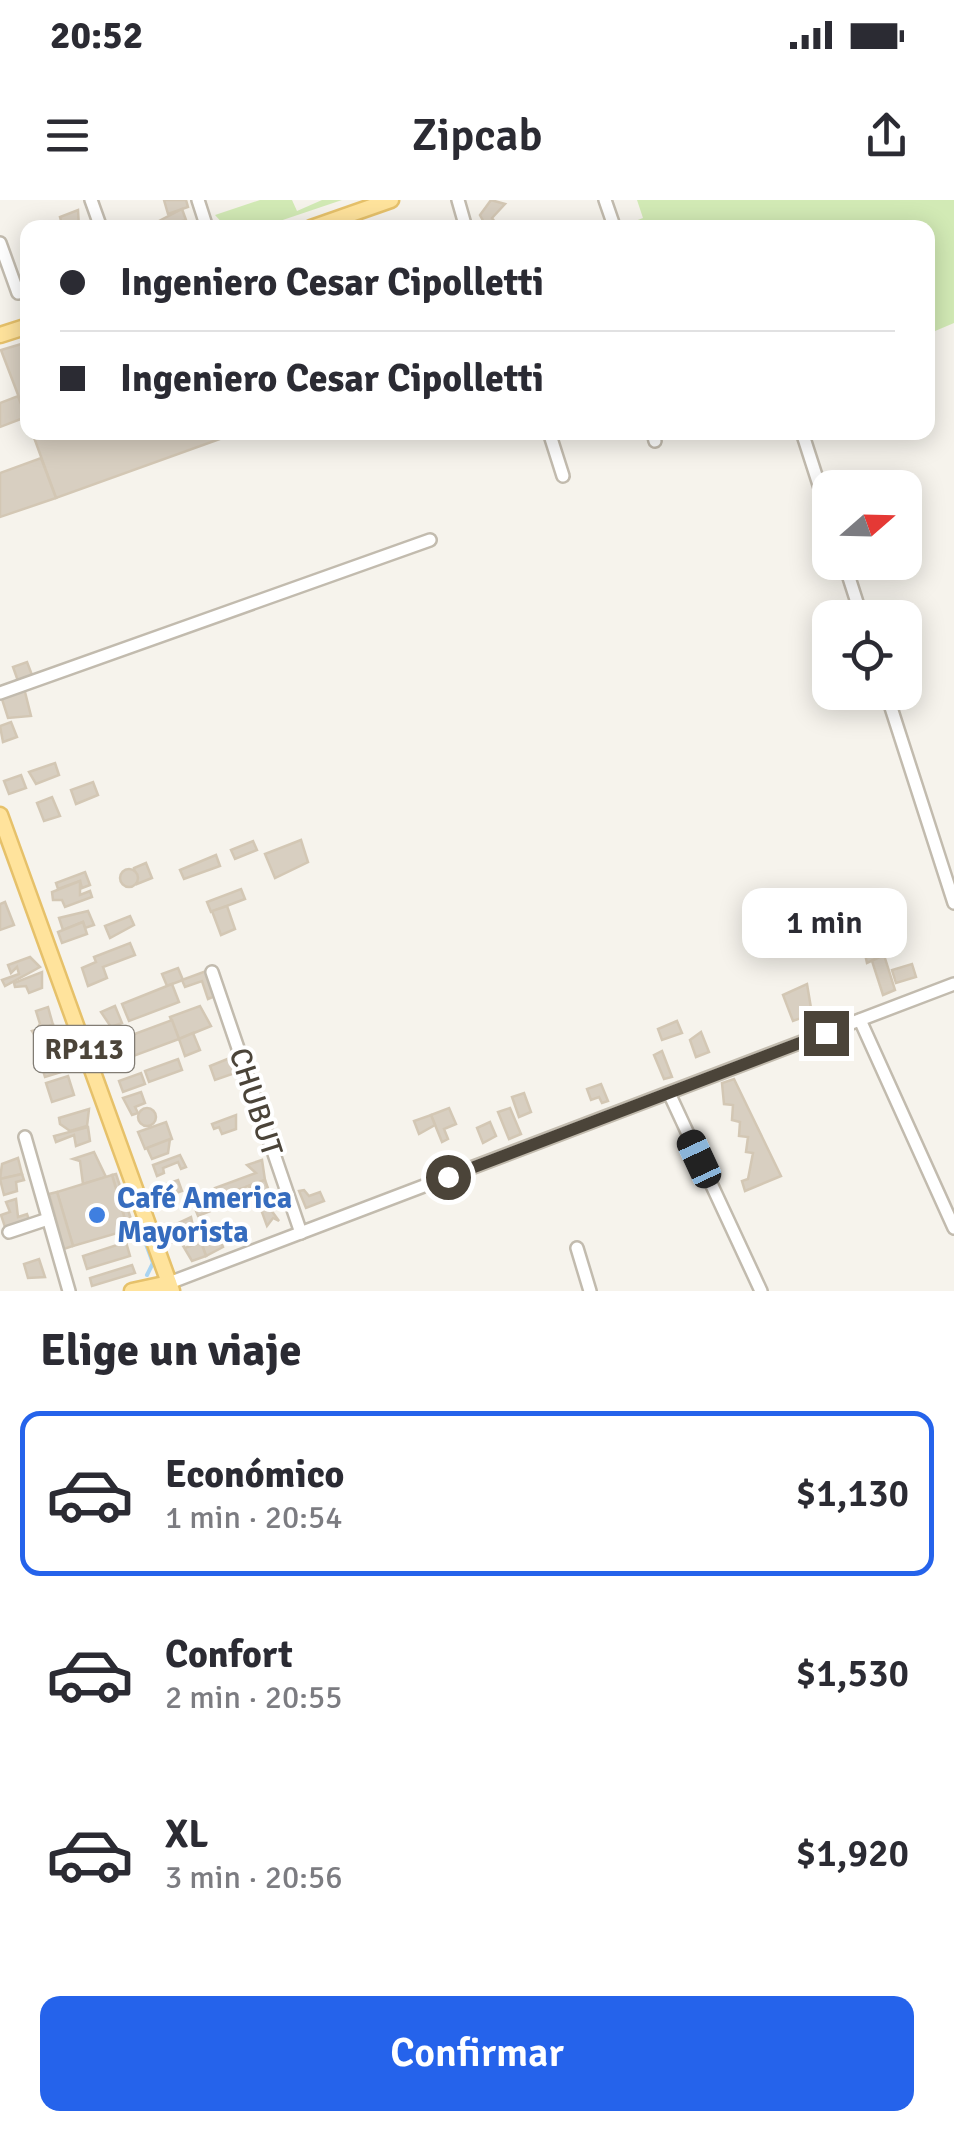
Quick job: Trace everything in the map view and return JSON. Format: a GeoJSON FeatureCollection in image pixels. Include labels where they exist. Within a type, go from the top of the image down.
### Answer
{"type":"FeatureCollection","features":[{"type":"Feature","properties":{"kind":"main road"},"geometry":{"type":"LineString","coordinates":[[334,220],[391,200]]}},
{"type":"Feature","properties":{"kind":"main road","name":"RP113"},"geometry":{"type":"LineString","coordinates":[[0,815],[170,1287]]}},
{"type":"Feature","properties":{"kind":"main road"},"geometry":{"type":"LineString","coordinates":[[132,1291],[170,1287]]}},
{"type":"Feature","properties":{"kind":"street"},"geometry":{"type":"LineString","coordinates":[[0,243],[18,294]]}},
{"type":"Feature","properties":{"kind":"street"},"geometry":{"type":"LineString","coordinates":[[551,440],[562,476]]}},
{"type":"Feature","properties":{"kind":"street"},"geometry":{"type":"LineString","coordinates":[[805,440],[814,470]]}},
{"type":"Feature","properties":{"kind":"street"},"geometry":{"type":"LineString","coordinates":[[0,693],[430,540]]}},
{"type":"Feature","properties":{"kind":"street"},"geometry":{"type":"LineString","coordinates":[[892,710],[954,903]]}},
{"type":"Feature","properties":{"kind":"street","name":"CHUBUT"},"geometry":{"type":"LineString","coordinates":[[212,972],[300,1233]]}},
{"type":"Feature","properties":{"kind":"street"},"geometry":{"type":"LineString","coordinates":[[170,1287],[300,1233],[954,984]]}},
{"type":"Feature","properties":{"kind":"street"},"geometry":{"type":"LineString","coordinates":[[860,1020],[954,1228]]}},
{"type":"Feature","properties":{"kind":"street"},"geometry":{"type":"LineString","coordinates":[[669,1093],[761,1291]]}},
{"type":"Feature","properties":{"kind":"street"},"geometry":{"type":"LineString","coordinates":[[25,1138],[69,1291]]}},
{"type":"Feature","properties":{"kind":"street"},"geometry":{"type":"LineString","coordinates":[[9,1232],[48,1218]]}},
{"type":"Feature","properties":{"kind":"street"},"geometry":{"type":"LineString","coordinates":[[576,1248],[590,1291]]}},
{"type":"Feature","properties":{"kind":"green space"},"geometry":{"type":"Polygon","coordinates":[[[260,200],[292,200],[297,211],[322,200],[342,200],[283,220],[220,220],[215,215],[260,200]]]}},
{"type":"Feature","properties":{"kind":"green space"},"geometry":{"type":"Polygon","coordinates":[[[637,200],[954,200],[954,323],[935,331],[935,220],[638,220],[643,218],[637,200]]]}},
{"type":"Feature","properties":{"kind":"building"},"geometry":{"type":"Polygon","coordinates":[[[164,200],[186,200],[188,207],[168,214],[164,200]]]}},
{"type":"Feature","properties":{"kind":"building"},"geometry":{"type":"Polygon","coordinates":[[[491,200],[505,204],[493,220],[483,220],[480,215],[491,200]]]}},
{"type":"Feature","properties":{"kind":"building"},"geometry":{"type":"Polygon","coordinates":[[[182,209],[186,220],[161,220],[182,209]]]}},
{"type":"Feature","properties":{"kind":"building"},"geometry":{"type":"Polygon","coordinates":[[[78,210],[79,220],[60,217],[78,210]]]}},
{"type":"Feature","properties":{"kind":"building"},"geometry":{"type":"Polygon","coordinates":[[[20,344],[20,400],[1,350],[20,344]]]}},
{"type":"Feature","properties":{"kind":"building"},"geometry":{"type":"Polygon","coordinates":[[[18,396],[20,419],[0,427],[0,403],[18,396]]]}},
{"type":"Feature","properties":{"kind":"building"},"geometry":{"type":"Polygon","coordinates":[[[35,440],[217,440],[56,498],[35,440]]]}},
{"type":"Feature","properties":{"kind":"building"},"geometry":{"type":"Polygon","coordinates":[[[41,458],[56,498],[0,517],[0,473],[41,458]]]}},
{"type":"Feature","properties":{"kind":"building"},"geometry":{"type":"Polygon","coordinates":[[[27,662],[32,675],[18,681],[13,667],[27,662]]]}},
{"type":"Feature","properties":{"kind":"building"},"geometry":{"type":"Polygon","coordinates":[[[24,688],[31,716],[8,718],[1,696],[24,688]]]}},
{"type":"Feature","properties":{"kind":"building"},"geometry":{"type":"Polygon","coordinates":[[[11,722],[17,737],[3,742],[0,726],[11,722]]]}},
{"type":"Feature","properties":{"kind":"building"},"geometry":{"type":"Polygon","coordinates":[[[55,763],[59,775],[36,784],[29,772],[55,763]]]}},
{"type":"Feature","properties":{"kind":"building"},"geometry":{"type":"Polygon","coordinates":[[[21,775],[26,788],[9,794],[4,781],[21,775]]]}},
{"type":"Feature","properties":{"kind":"building"},"geometry":{"type":"Polygon","coordinates":[[[93,782],[98,795],[76,804],[71,790],[93,782]]]}},
{"type":"Feature","properties":{"kind":"building"},"geometry":{"type":"Polygon","coordinates":[[[52,797],[60,816],[44,821],[37,803],[52,797]]]}},
{"type":"Feature","properties":{"kind":"building"},"geometry":{"type":"Polygon","coordinates":[[[301,840],[308,862],[275,878],[265,854],[301,840]]]}},
{"type":"Feature","properties":{"kind":"building"},"geometry":{"type":"Polygon","coordinates":[[[253,841],[257,850],[235,859],[231,850],[253,841]]]}},
{"type":"Feature","properties":{"kind":"building"},"geometry":{"type":"Polygon","coordinates":[[[216,855],[220,866],[184,879],[180,870],[216,855]]]}},
{"type":"Feature","properties":{"kind":"building"},"geometry":{"type":"Polygon","coordinates":[[[146,863],[152,878],[137,884],[134,868],[146,863]]]}},
{"type":"Feature","properties":{"kind":"building"},"geometry":{"type":"Polygon","coordinates":[[[129,869],[138,878],[129,887],[120,878],[129,869]]]}},
{"type":"Feature","properties":{"kind":"building"},"geometry":{"type":"Polygon","coordinates":[[[85,872],[90,885],[82,888],[80,881],[58,889],[56,883],[85,872]]]}},
{"type":"Feature","properties":{"kind":"building"},"geometry":{"type":"Polygon","coordinates":[[[80,881],[80,895],[90,891],[92,897],[65,907],[62,900],[53,900],[52,892],[80,881]]]}},
{"type":"Feature","properties":{"kind":"building"},"geometry":{"type":"Polygon","coordinates":[[[241,889],[245,899],[211,912],[207,902],[241,889]]]}},
{"type":"Feature","properties":{"kind":"building"},"geometry":{"type":"Polygon","coordinates":[[[5,902],[14,925],[0,930],[0,904],[5,902]]]}},
{"type":"Feature","properties":{"kind":"building"},"geometry":{"type":"Polygon","coordinates":[[[227,906],[235,929],[221,935],[212,911],[227,906]]]}},
{"type":"Feature","properties":{"kind":"building"},"geometry":{"type":"Polygon","coordinates":[[[88,911],[94,925],[85,928],[83,922],[63,930],[59,918],[88,911]]]}},
{"type":"Feature","properties":{"kind":"building"},"geometry":{"type":"Polygon","coordinates":[[[130,916],[134,925],[110,938],[105,926],[130,916]]]}},
{"type":"Feature","properties":{"kind":"building"},"geometry":{"type":"Polygon","coordinates":[[[83,922],[87,934],[62,943],[58,932],[83,922]]]}},
{"type":"Feature","properties":{"kind":"building"},"geometry":{"type":"Polygon","coordinates":[[[876,931],[884,955],[867,963],[861,936],[872,938],[870,933],[876,931]]]}},
{"type":"Feature","properties":{"kind":"building"},"geometry":{"type":"Polygon","coordinates":[[[130,943],[135,955],[103,967],[107,978],[88,986],[82,968],[96,962],[94,957],[130,943]]]}},
{"type":"Feature","properties":{"kind":"building"},"geometry":{"type":"Polygon","coordinates":[[[884,955],[895,990],[883,995],[872,961],[884,955]]]}},
{"type":"Feature","properties":{"kind":"building"},"geometry":{"type":"Polygon","coordinates":[[[30,957],[40,967],[5,986],[2,980],[19,974],[17,967],[11,973],[8,965],[30,957]]]}},
{"type":"Feature","properties":{"kind":"building"},"geometry":{"type":"Polygon","coordinates":[[[912,964],[916,977],[896,983],[892,970],[912,964]]]}},
{"type":"Feature","properties":{"kind":"building"},"geometry":{"type":"Polygon","coordinates":[[[178,968],[183,980],[167,986],[162,974],[178,968]]]}},
{"type":"Feature","properties":{"kind":"building"},"geometry":{"type":"Polygon","coordinates":[[[206,971],[215,996],[208,999],[202,981],[185,987],[182,980],[206,971]]]}},
{"type":"Feature","properties":{"kind":"building"},"geometry":{"type":"Polygon","coordinates":[[[42,972],[42,988],[29,993],[26,986],[15,987],[14,983],[42,972]]]}},
{"type":"Feature","properties":{"kind":"building"},"geometry":{"type":"Polygon","coordinates":[[[172,984],[179,1002],[129,1021],[122,1004],[172,984]]]}},
{"type":"Feature","properties":{"kind":"building"},"geometry":{"type":"Polygon","coordinates":[[[807,984],[812,1014],[793,1021],[783,995],[807,984]]]}},
{"type":"Feature","properties":{"kind":"building"},"geometry":{"type":"Polygon","coordinates":[[[115,1006],[122,1023],[111,1027],[101,1012],[115,1006]]]}},
{"type":"Feature","properties":{"kind":"building"},"geometry":{"type":"Polygon","coordinates":[[[200,1006],[211,1026],[179,1039],[170,1017],[200,1006]]]}},
{"type":"Feature","properties":{"kind":"building"},"geometry":{"type":"Polygon","coordinates":[[[48,1007],[53,1025],[36,1030],[40,1024],[36,1011],[48,1007]]]}},
{"type":"Feature","properties":{"kind":"building"},"geometry":{"type":"Polygon","coordinates":[[[172,1020],[179,1039],[120,1061],[113,1042],[172,1020]]]}},
{"type":"Feature","properties":{"kind":"building"},"geometry":{"type":"Polygon","coordinates":[[[677,1021],[682,1033],[662,1040],[658,1029],[677,1021]]]}},
{"type":"Feature","properties":{"kind":"building"},"geometry":{"type":"Polygon","coordinates":[[[53,1025],[53,1041],[41,1045],[32,1031],[53,1025]]]}},
{"type":"Feature","properties":{"kind":"building"},"geometry":{"type":"Polygon","coordinates":[[[701,1032],[709,1052],[696,1057],[690,1040],[701,1032]]]}},
{"type":"Feature","properties":{"kind":"building"},"geometry":{"type":"Polygon","coordinates":[[[193,1033],[200,1050],[185,1056],[179,1039],[193,1033]]]}},
{"type":"Feature","properties":{"kind":"building"},"geometry":{"type":"Polygon","coordinates":[[[662,1051],[672,1077],[664,1079],[654,1055],[662,1051]]]}},
{"type":"Feature","properties":{"kind":"building"},"geometry":{"type":"Polygon","coordinates":[[[72,1055],[75,1064],[67,1066],[68,1070],[45,1077],[41,1064],[72,1055]]]}},
{"type":"Feature","properties":{"kind":"building"},"geometry":{"type":"Polygon","coordinates":[[[230,1058],[235,1073],[215,1080],[210,1066],[230,1058]]]}},
{"type":"Feature","properties":{"kind":"building"},"geometry":{"type":"Polygon","coordinates":[[[178,1059],[182,1070],[149,1082],[145,1071],[178,1059]]]}},
{"type":"Feature","properties":{"kind":"building"},"geometry":{"type":"Polygon","coordinates":[[[141,1073],[145,1084],[123,1092],[119,1081],[141,1073]]]}},
{"type":"Feature","properties":{"kind":"building"},"geometry":{"type":"Polygon","coordinates":[[[68,1076],[74,1095],[52,1102],[46,1083],[68,1076]]]}},
{"type":"Feature","properties":{"kind":"building"},"geometry":{"type":"Polygon","coordinates":[[[734,1079],[781,1176],[745,1191],[742,1181],[748,1179],[753,1153],[746,1152],[748,1137],[739,1136],[740,1122],[732,1120],[733,1105],[724,1104],[722,1083],[734,1079]]]}},
{"type":"Feature","properties":{"kind":"building"},"geometry":{"type":"Polygon","coordinates":[[[601,1084],[608,1101],[602,1103],[599,1097],[591,1100],[587,1089],[601,1084]]]}},
{"type":"Feature","properties":{"kind":"building"},"geometry":{"type":"Polygon","coordinates":[[[141,1092],[145,1103],[135,1107],[138,1113],[132,1115],[123,1098],[141,1092]]]}},
{"type":"Feature","properties":{"kind":"building"},"geometry":{"type":"Polygon","coordinates":[[[524,1093],[531,1112],[519,1117],[512,1097],[524,1093]]]}},
{"type":"Feature","properties":{"kind":"building"},"geometry":{"type":"Polygon","coordinates":[[[147,1108],[156,1117],[147,1126],[138,1117],[147,1108]]]}},
{"type":"Feature","properties":{"kind":"building"},"geometry":{"type":"Polygon","coordinates":[[[449,1108],[456,1124],[444,1129],[448,1139],[442,1142],[431,1115],[449,1108]]]}},
{"type":"Feature","properties":{"kind":"building"},"geometry":{"type":"Polygon","coordinates":[[[510,1108],[521,1134],[509,1139],[498,1112],[510,1108]]]}},
{"type":"Feature","properties":{"kind":"building"},"geometry":{"type":"Polygon","coordinates":[[[89,1109],[87,1126],[70,1131],[60,1124],[59,1118],[89,1109]]]}},
{"type":"Feature","properties":{"kind":"building"},"geometry":{"type":"Polygon","coordinates":[[[236,1115],[236,1129],[222,1134],[219,1127],[214,1129],[212,1124],[236,1115]]]}},
{"type":"Feature","properties":{"kind":"building"},"geometry":{"type":"Polygon","coordinates":[[[431,1115],[435,1125],[419,1134],[414,1121],[431,1115]]]}},
{"type":"Feature","properties":{"kind":"building"},"geometry":{"type":"Polygon","coordinates":[[[166,1122],[172,1139],[145,1149],[138,1132],[166,1122]]]}},
{"type":"Feature","properties":{"kind":"building"},"geometry":{"type":"Polygon","coordinates":[[[490,1122],[496,1136],[483,1143],[477,1128],[490,1122]]]}},
{"type":"Feature","properties":{"kind":"building"},"geometry":{"type":"Polygon","coordinates":[[[88,1127],[90,1141],[76,1146],[74,1135],[56,1142],[54,1136],[88,1127]]]}},
{"type":"Feature","properties":{"kind":"building"},"geometry":{"type":"Polygon","coordinates":[[[170,1139],[168,1153],[152,1159],[147,1148],[170,1139]]]}},
{"type":"Feature","properties":{"kind":"building"},"geometry":{"type":"Polygon","coordinates":[[[94,1152],[106,1177],[83,1184],[80,1161],[73,1159],[94,1152]]]}},
{"type":"Feature","properties":{"kind":"building"},"geometry":{"type":"Polygon","coordinates":[[[180,1155],[186,1167],[181,1169],[178,1162],[163,1168],[164,1173],[157,1176],[153,1165],[180,1155]]]}},
{"type":"Feature","properties":{"kind":"building"},"geometry":{"type":"Polygon","coordinates":[[[18,1158],[22,1174],[0,1179],[2,1164],[18,1158]]]}},
{"type":"Feature","properties":{"kind":"building"},"geometry":{"type":"Polygon","coordinates":[[[262,1160],[265,1180],[218,1197],[215,1188],[256,1173],[247,1165],[262,1160]]]}},
{"type":"Feature","properties":{"kind":"building"},"geometry":{"type":"Polygon","coordinates":[[[22,1174],[24,1180],[16,1182],[17,1191],[4,1195],[0,1179],[22,1174]]]}},
{"type":"Feature","properties":{"kind":"building"},"geometry":{"type":"Polygon","coordinates":[[[116,1174],[134,1228],[128,1230],[112,1175],[116,1174]]]}},
{"type":"Feature","properties":{"kind":"building"},"geometry":{"type":"Polygon","coordinates":[[[112,1175],[128,1230],[73,1246],[57,1192],[112,1175]]]}},
{"type":"Feature","properties":{"kind":"building"},"geometry":{"type":"Polygon","coordinates":[[[178,1180],[182,1191],[165,1197],[161,1186],[178,1180]]]}},
{"type":"Feature","properties":{"kind":"building"},"geometry":{"type":"Polygon","coordinates":[[[265,1180],[275,1208],[271,1210],[279,1221],[273,1218],[267,1226],[254,1190],[248,1186],[265,1180]]]}},
{"type":"Feature","properties":{"kind":"building"},"geometry":{"type":"Polygon","coordinates":[[[304,1190],[309,1196],[320,1192],[324,1201],[306,1208],[299,1191],[304,1190]]]}},
{"type":"Feature","properties":{"kind":"building"},"geometry":{"type":"Polygon","coordinates":[[[57,1192],[73,1246],[64,1249],[49,1194],[57,1192]]]}},
{"type":"Feature","properties":{"kind":"building"},"geometry":{"type":"Polygon","coordinates":[[[227,1194],[231,1203],[198,1216],[194,1206],[227,1194]]]}},
{"type":"Feature","properties":{"kind":"building"},"geometry":{"type":"Polygon","coordinates":[[[16,1199],[18,1217],[27,1214],[29,1220],[5,1227],[1,1215],[10,1212],[6,1202],[16,1199]]]}},
{"type":"Feature","properties":{"kind":"building"},"geometry":{"type":"Polygon","coordinates":[[[191,1217],[196,1240],[171,1243],[166,1229],[191,1217]]]}},
{"type":"Feature","properties":{"kind":"building"},"geometry":{"type":"Polygon","coordinates":[[[218,1235],[223,1247],[206,1256],[201,1242],[218,1235]]]}},
{"type":"Feature","properties":{"kind":"building"},"geometry":{"type":"Polygon","coordinates":[[[126,1242],[130,1256],[87,1269],[83,1256],[126,1242]]]}},
{"type":"Feature","properties":{"kind":"building"},"geometry":{"type":"Polygon","coordinates":[[[201,1242],[206,1256],[192,1261],[182,1244],[185,1248],[201,1242]]]}},
{"type":"Feature","properties":{"kind":"building"},"geometry":{"type":"Polygon","coordinates":[[[39,1259],[45,1277],[28,1278],[24,1264],[39,1259]]]}},
{"type":"Feature","properties":{"kind":"building"},"geometry":{"type":"Polygon","coordinates":[[[132,1265],[135,1273],[92,1286],[90,1278],[132,1265]]]}},
{"type":"Feature","properties":{"kind":"waterway"},"geometry":{"type":"LineString","coordinates":[[143,1236],[153,1263],[147,1275]]}},
{"type":"Feature","properties":{"kind":"place","name":"Café America Mayorista"},"geometry":{"type":"Point","coordinates":[97,1215]}},
{"type":"Feature","properties":{"kind":"route"},"geometry":{"type":"LineString","coordinates":[[448,1177],[826,1033]]}}]}
